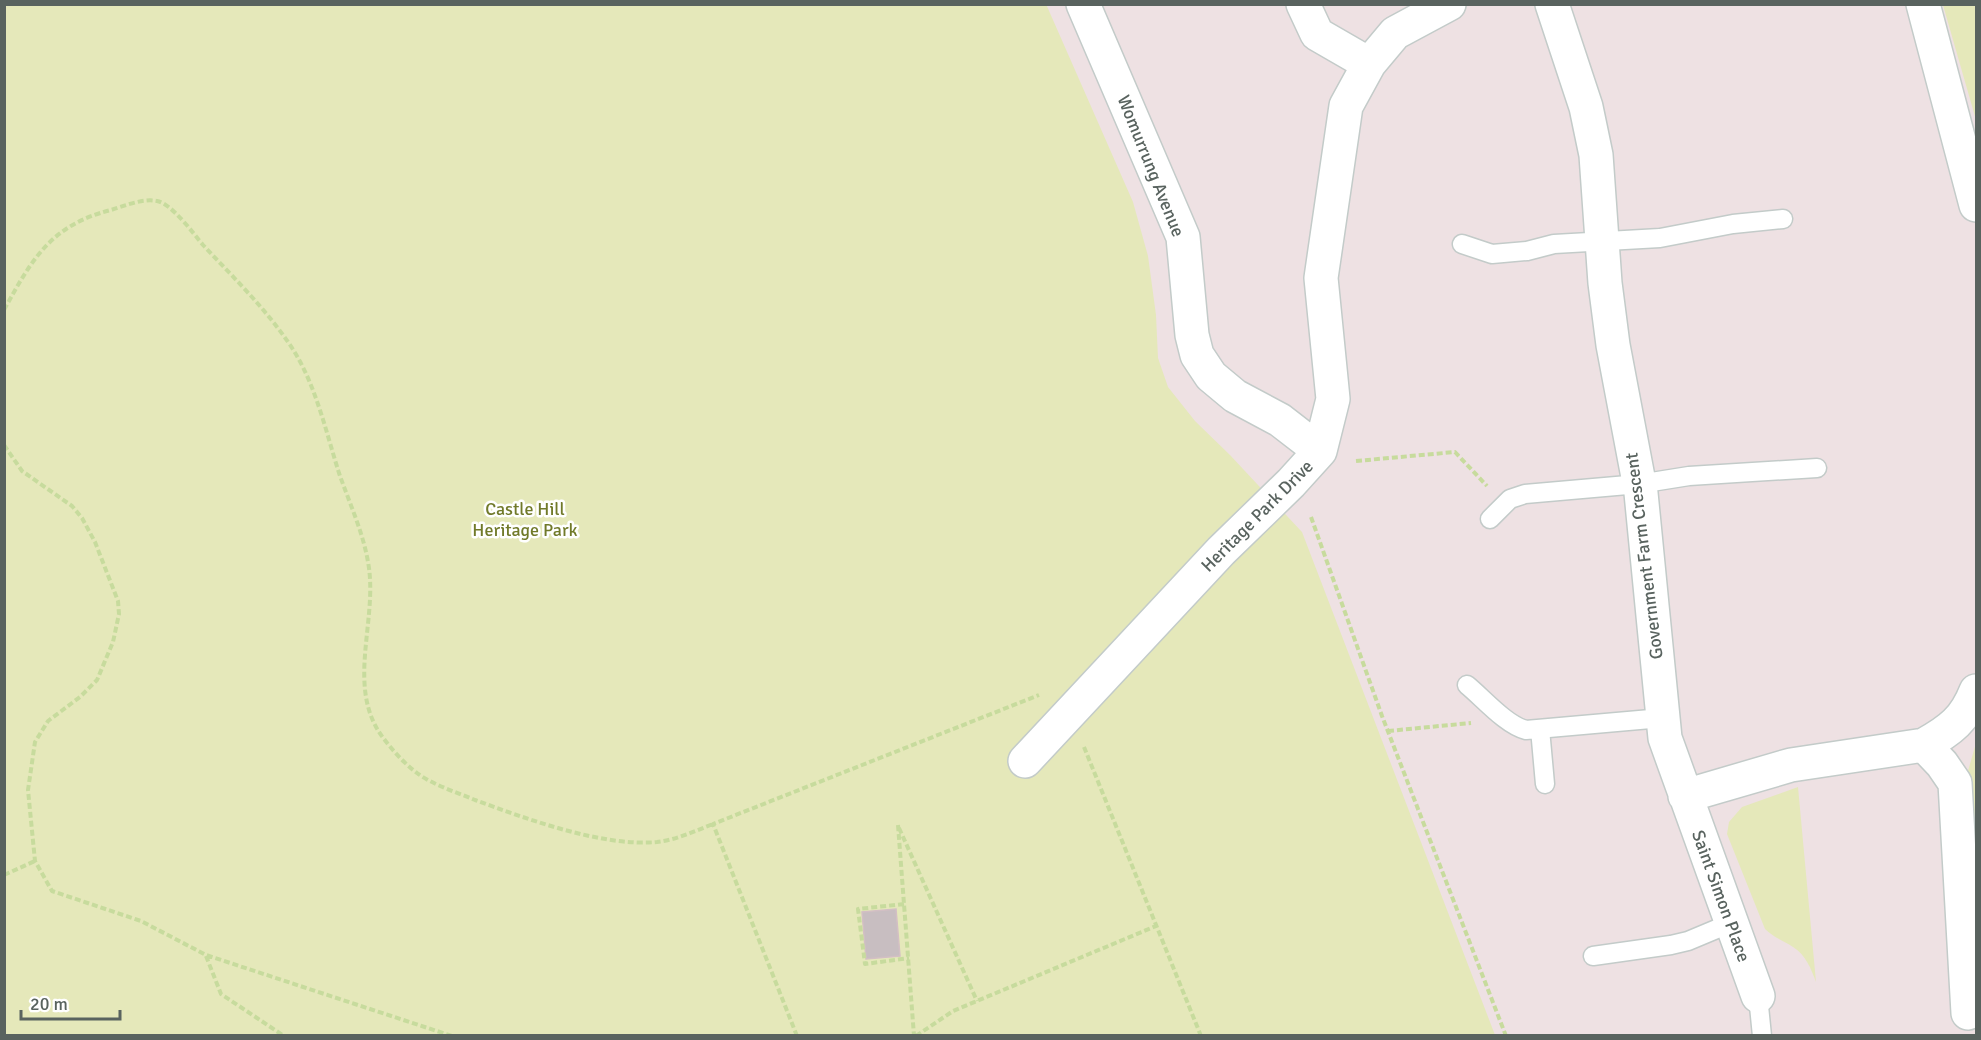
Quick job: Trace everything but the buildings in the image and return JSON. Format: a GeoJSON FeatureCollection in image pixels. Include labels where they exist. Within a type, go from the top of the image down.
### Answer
{"type":"FeatureCollection","features":[{"type":"Feature","properties":{"kind":"street","name":"Womurrung Avenue"},"geometry":{"type":"LineString","coordinates":[[1083,4],[1182,237],[1192,335],[1197,355],[1211,376],[1235,396],[1280,420],[1320,451]]}},
{"type":"Feature","properties":{"kind":"street"},"geometry":{"type":"LineString","coordinates":[[1303,4],[1317,34],[1369,64]]}},
{"type":"Feature","properties":{"kind":"street","name":"Heritage Park Drive"},"geometry":{"type":"LineString","coordinates":[[1025,761],[1221,551],[1291,483],[1320,451],[1333,399],[1321,278],[1346,106],[1369,64],[1395,33],[1449,4]]}},
{"type":"Feature","properties":{"kind":"street","name":"Government Farm Crescent"},"geometry":{"type":"LineString","coordinates":[[1552,4],[1592,131],[1596,155],[1605,283],[1613,345],[1639,484],[1662,718],[1665,738],[1685,796]]}},
{"type":"Feature","properties":{"kind":"street"},"geometry":{"type":"LineString","coordinates":[[1923,4],[1977,205]]}},
{"type":"Feature","properties":{"kind":"street"},"geometry":{"type":"LineString","coordinates":[[1685,796],[1791,765],[1924,745],[1944,734],[1968,710],[1977,691]]}},
{"type":"Feature","properties":{"kind":"street"},"geometry":{"type":"LineString","coordinates":[[1924,745],[1942,764],[1955,783],[1968,1013]]}},
{"type":"Feature","properties":{"kind":"street","name":"Saint Simon Place"},"geometry":{"type":"LineString","coordinates":[[1685,796],[1758,996]]}},
{"type":"Feature","properties":{"kind":"lane"},"geometry":{"type":"LineString","coordinates":[[1462,243],[1492,254],[1527,251],[1554,244],[1660,238],[1733,224],[1783,219]]}},
{"type":"Feature","properties":{"kind":"lane"},"geometry":{"type":"LineString","coordinates":[[1490,519],[1504,503],[1515,496],[1525,494],[1639,484],[1689,476],[1816,468]]}},
{"type":"Feature","properties":{"kind":"lane"},"geometry":{"type":"LineString","coordinates":[[1467,685],[1520,728],[1540,729],[1662,718]]}},
{"type":"Feature","properties":{"kind":"lane"},"geometry":{"type":"LineString","coordinates":[[1540,729],[1545,784]]}},
{"type":"Feature","properties":{"kind":"lane"},"geometry":{"type":"LineString","coordinates":[[1593,956],[1688,941],[1731,923]]}},
{"type":"Feature","properties":{"kind":"lane"},"geometry":{"type":"LineString","coordinates":[[1758,996],[1762,1035]]}},
{"type":"Feature","properties":{"kind":"path"},"geometry":{"type":"LineString","coordinates":[[4,310],[42,248],[61,231],[93,214],[143,201],[155,201],[162,203],[179,218],[270,318],[289,342],[304,367],[367,558],[370,592],[363,673],[365,692],[375,725],[383,739],[418,774],[450,790],[501,809],[576,832],[615,841],[658,842],[690,834],[1037,696],[1046,688]]}},
{"type":"Feature","properties":{"kind":"path"},"geometry":{"type":"LineString","coordinates":[[4,445],[22,471],[72,506],[82,518],[95,542],[118,601],[119,614],[113,642],[97,680],[80,697],[48,721],[35,742],[28,790],[35,861],[52,891],[141,921],[206,955],[452,1035]]}},
{"type":"Feature","properties":{"kind":"path"},"geometry":{"type":"LineString","coordinates":[[1356,460],[1455,452],[1504,503]]}},
{"type":"Feature","properties":{"kind":"path"},"geometry":{"type":"LineString","coordinates":[[1311,517],[1388,731],[1506,1035]]}},
{"type":"Feature","properties":{"kind":"path"},"geometry":{"type":"LineString","coordinates":[[1070,713],[1201,1035]]}},
{"type":"Feature","properties":{"kind":"path"},"geometry":{"type":"LineString","coordinates":[[1388,731],[1507,719]]}},
{"type":"Feature","properties":{"kind":"path"},"geometry":{"type":"LineString","coordinates":[[713,824],[798,1035]]}},
{"type":"Feature","properties":{"kind":"path"},"geometry":{"type":"LineString","coordinates":[[977,1001],[898,825],[915,1035],[953,1011],[977,1001],[1156,926]]}},
{"type":"Feature","properties":{"kind":"path"},"geometry":{"type":"LineString","coordinates":[[4,875],[35,861]]}},
{"type":"Feature","properties":{"kind":"path"},"geometry":{"type":"LineString","coordinates":[[904,904],[858,909],[865,964],[909,958]]}},
{"type":"Feature","properties":{"kind":"path"},"geometry":{"type":"LineString","coordinates":[[206,955],[221,994],[284,1035]]}},
{"type":"Feature","properties":{"kind":"green space","name":"Castle Hill Heritage Park"},"geometry":{"type":"Polygon","coordinates":[[[1046,4],[1133,202],[1148,256],[1156,315],[1158,358],[1168,387],[1195,421],[1302,532],[1495,1035],[5,1036],[5,5],[1046,4]]]}},
{"type":"Feature","properties":{"kind":"green space"},"geometry":{"type":"Polygon","coordinates":[[[1943,5],[1976,5],[1976,120],[1943,5]]]}},
{"type":"Feature","properties":{"kind":"green space"},"geometry":{"type":"Polygon","coordinates":[[[1976,743],[1976,968],[1968,771],[1976,743]]]}},
{"type":"Feature","properties":{"kind":"green space"},"geometry":{"type":"Polygon","coordinates":[[[1798,787],[1816,982],[1808,963],[1801,954],[1765,929],[1727,834],[1729,822],[1742,807],[1798,787]]]}}]}
